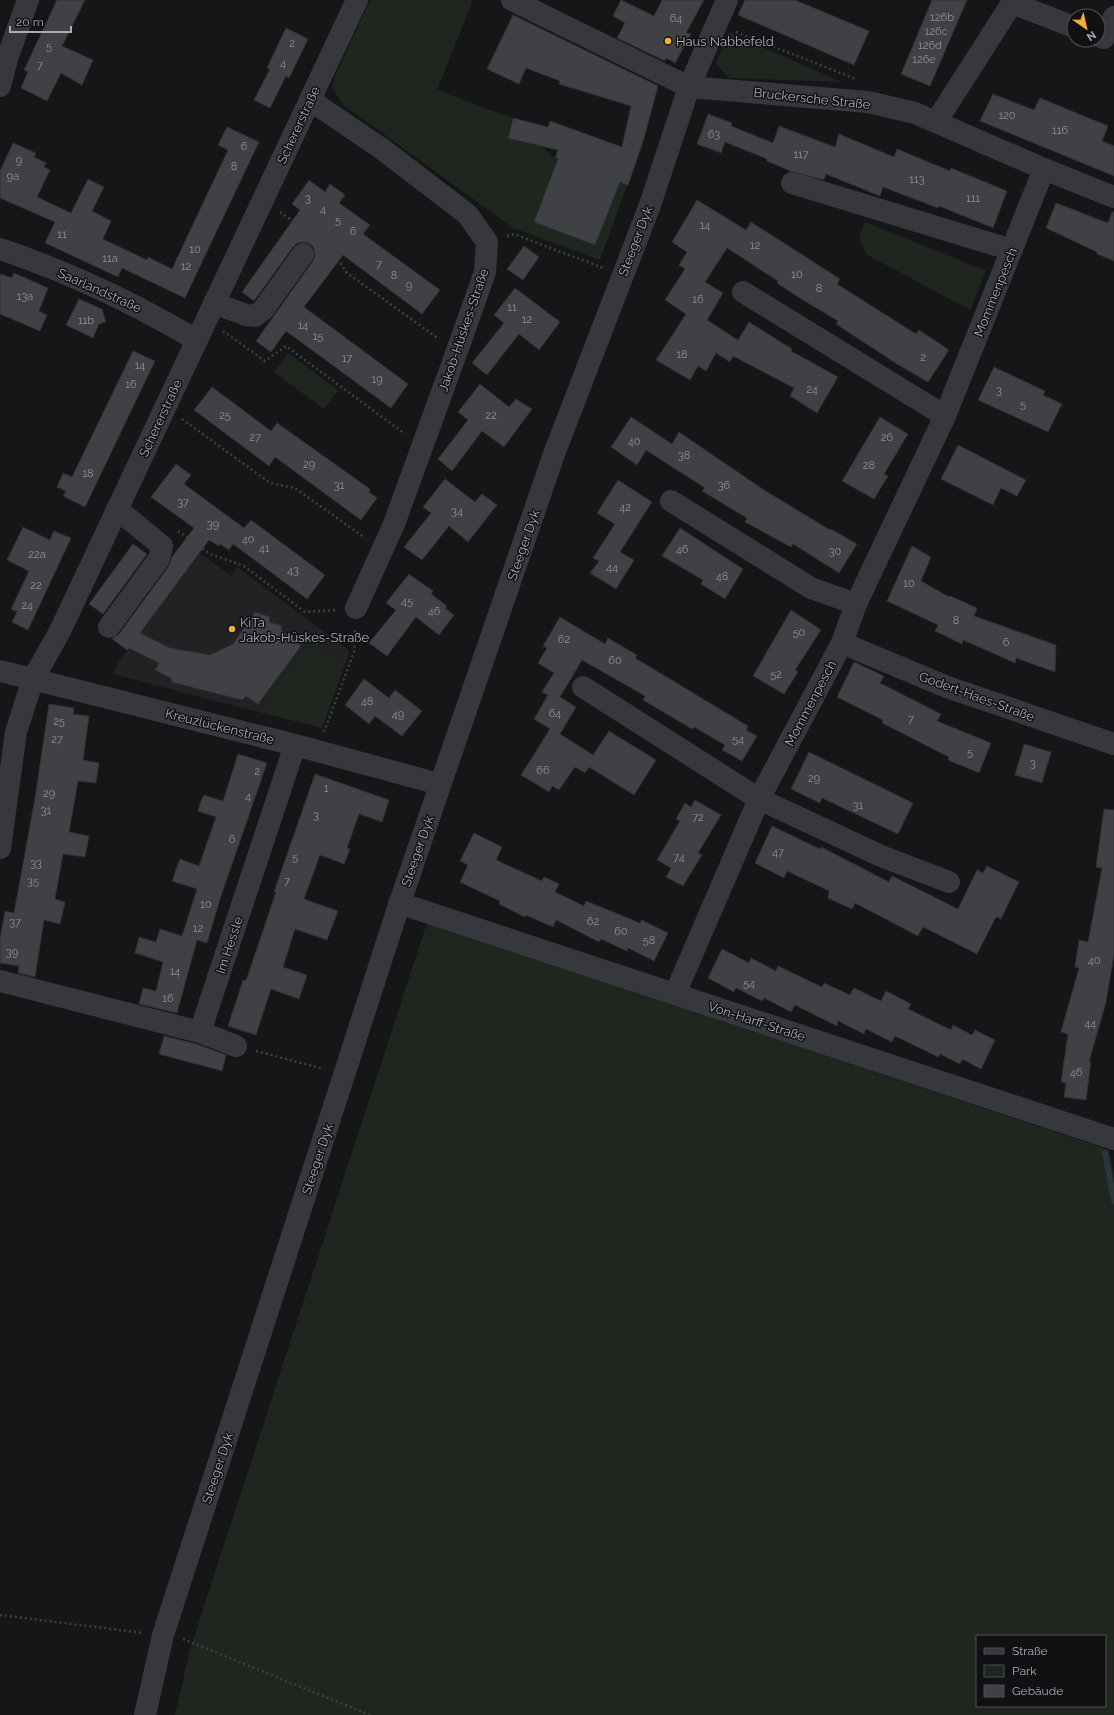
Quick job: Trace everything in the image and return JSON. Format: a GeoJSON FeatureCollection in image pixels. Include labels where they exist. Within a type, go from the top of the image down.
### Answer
{"type":"FeatureCollection","features":[{"type":"Feature","properties":{"kind":"street"},"geometry":{"type":"LineString","coordinates":[[0,86],[8,56],[28,0]]}},
{"type":"Feature","properties":{"kind":"street","name":"Schererstraße"},"geometry":{"type":"LineString","coordinates":[[0,848],[16,732],[33,679],[60,631],[357,0]]}},
{"type":"Feature","properties":{"kind":"street","name":"Bruckersche Straße"},"geometry":{"type":"LineString","coordinates":[[512,0],[690,87],[868,102],[915,113],[1044,169],[1114,197]]}},
{"type":"Feature","properties":{"kind":"street","name":"Steeger Dyk"},"geometry":{"type":"LineString","coordinates":[[146,1715],[163,1635],[399,903],[439,784],[554,454],[650,204],[690,87],[727,0]]}},
{"type":"Feature","properties":{"kind":"street"},"geometry":{"type":"LineString","coordinates":[[936,122],[1013,2],[1066,24]]}},
{"type":"Feature","properties":{"kind":"street"},"geometry":{"type":"LineString","coordinates":[[1106,34],[1114,18]]}},
{"type":"Feature","properties":{"kind":"street"},"geometry":{"type":"LineString","coordinates":[[310,100],[382,149],[467,214],[487,242]]}},
{"type":"Feature","properties":{"kind":"street","name":"Mommenpesch"},"geometry":{"type":"LineString","coordinates":[[675,994],[759,799],[842,642],[856,604],[945,416],[1044,169]]}},
{"type":"Feature","properties":{"kind":"street"},"geometry":{"type":"LineString","coordinates":[[792,183],[1012,250]]}},
{"type":"Feature","properties":{"kind":"street","name":"Jakob-Hüskes-Straße"},"geometry":{"type":"LineString","coordinates":[[356,608],[394,524],[457,351],[485,272],[487,242]]}},
{"type":"Feature","properties":{"kind":"street","name":"Saarlandstraße"},"geometry":{"type":"LineString","coordinates":[[0,249],[77,279],[153,314],[196,340]]}},
{"type":"Feature","properties":{"kind":"street"},"geometry":{"type":"LineString","coordinates":[[210,311],[254,316],[264,310],[303,254]]}},
{"type":"Feature","properties":{"kind":"street"},"geometry":{"type":"LineString","coordinates":[[743,292],[945,416]]}},
{"type":"Feature","properties":{"kind":"street"},"geometry":{"type":"LineString","coordinates":[[671,501],[811,588],[856,604]]}},
{"type":"Feature","properties":{"kind":"street"},"geometry":{"type":"LineString","coordinates":[[109,627],[158,559],[162,546],[117,509]]}},
{"type":"Feature","properties":{"kind":"street","name":"Godert-Haes-Straße"},"geometry":{"type":"LineString","coordinates":[[842,642],[947,687],[1114,744]]}},
{"type":"Feature","properties":{"kind":"street","name":"Kreuzlückenstraße"},"geometry":{"type":"LineString","coordinates":[[0,671],[295,745],[439,784]]}},
{"type":"Feature","properties":{"kind":"street"},"geometry":{"type":"LineString","coordinates":[[583,687],[759,799],[881,856],[950,882]]}},
{"type":"Feature","properties":{"kind":"street","name":"Im Hessle"},"geometry":{"type":"LineString","coordinates":[[200,1032],[295,745]]}},
{"type":"Feature","properties":{"kind":"street","name":"Von-Harff-Straße"},"geometry":{"type":"LineString","coordinates":[[399,903],[1114,1139]]}},
{"type":"Feature","properties":{"kind":"street"},"geometry":{"type":"LineString","coordinates":[[0,981],[200,1032],[236,1046]]}},
{"type":"Feature","properties":{"kind":"path"},"geometry":{"type":"LineString","coordinates":[[717,24],[860,81]]}},
{"type":"Feature","properties":{"kind":"path"},"geometry":{"type":"LineString","coordinates":[[263,201],[312,234]]}},
{"type":"Feature","properties":{"kind":"path"},"geometry":{"type":"LineString","coordinates":[[487,242],[514,234],[622,275]]}},
{"type":"Feature","properties":{"kind":"path"},"geometry":{"type":"LineString","coordinates":[[318,239],[330,247],[347,273],[457,351]]}},
{"type":"Feature","properties":{"kind":"path"},"geometry":{"type":"LineString","coordinates":[[210,311],[265,361],[286,346],[422,446]]}},
{"type":"Feature","properties":{"kind":"path"},"geometry":{"type":"LineString","coordinates":[[166,407],[270,483],[296,488],[382,550]]}},
{"type":"Feature","properties":{"kind":"path"},"geometry":{"type":"LineString","coordinates":[[174,528],[210,554],[244,566],[305,612],[356,608],[354,652],[317,752]]}},
{"type":"Feature","properties":{"kind":"path"},"geometry":{"type":"LineString","coordinates":[[236,1046],[344,1076]]}},
{"type":"Feature","properties":{"kind":"path"},"geometry":{"type":"LineString","coordinates":[[0,1615],[163,1635],[183,1639],[370,1715]]}},
{"type":"Feature","properties":{"kind":"shaded area","name":"KiTa Jakob-Hüskes-Straße"},"geometry":{"type":"Polygon","coordinates":[[[200,553],[231,576],[237,567],[350,651],[345,665],[310,640],[258,712],[113,674],[117,664],[200,553]]]}},
{"type":"Feature","properties":{"kind":"green space"},"geometry":{"type":"Polygon","coordinates":[[[370,0],[473,0],[437,90],[512,118],[508,138],[543,147],[555,159],[627,185],[600,260],[513,228],[345,106],[334,91],[332,83],[370,0]]]}},
{"type":"Feature","properties":{"kind":"green space"},"geometry":{"type":"Polygon","coordinates":[[[728,32],[842,82],[729,78],[716,64],[728,32]]]}},
{"type":"Feature","properties":{"kind":"green space"},"geometry":{"type":"Polygon","coordinates":[[[865,222],[986,271],[970,310],[866,254],[859,237],[865,222]]]}},
{"type":"Feature","properties":{"kind":"green space"},"geometry":{"type":"Polygon","coordinates":[[[288,353],[338,390],[324,409],[274,372],[288,353]]]}},
{"type":"Feature","properties":{"kind":"green space"},"geometry":{"type":"Polygon","coordinates":[[[310,640],[345,665],[322,728],[258,712],[310,640]]]}},
{"type":"Feature","properties":{"kind":"green space"},"geometry":{"type":"Polygon","coordinates":[[[427,923],[1109,1150],[1114,1178],[1114,1715],[175,1715],[190,1649],[427,923]]]}},
{"type":"Feature","properties":{"kind":"building"},"geometry":{"type":"Polygon","coordinates":[[[57,0],[85,0],[62,46],[93,60],[82,85],[61,73],[47,101],[21,88],[28,72],[24,70],[57,0]]]}},
{"type":"Feature","properties":{"kind":"building"},"geometry":{"type":"Polygon","coordinates":[[[621,0],[654,16],[662,0],[704,0],[686,33],[691,34],[675,63],[666,58],[665,61],[617,38],[625,23],[613,16],[621,0]]]}},
{"type":"Feature","properties":{"kind":"building"},"geometry":{"type":"Polygon","coordinates":[[[745,0],[795,0],[869,31],[854,65],[738,15],[745,0]]]}},
{"type":"Feature","properties":{"kind":"building"},"geometry":{"type":"Polygon","coordinates":[[[932,0],[967,0],[930,86],[901,74],[932,0]]]}},
{"type":"Feature","properties":{"kind":"building"},"geometry":{"type":"Polygon","coordinates":[[[513,15],[658,86],[643,142],[628,185],[620,182],[595,245],[534,222],[558,159],[555,158],[558,150],[508,138],[513,118],[548,127],[550,121],[622,147],[631,106],[559,84],[560,81],[526,68],[519,84],[487,69],[513,15]]]}},
{"type":"Feature","properties":{"kind":"building"},"geometry":{"type":"Polygon","coordinates":[[[286,28],[308,39],[289,78],[286,76],[270,108],[254,100],[270,69],[267,68],[286,28]]]}},
{"type":"Feature","properties":{"kind":"building"},"geometry":{"type":"Polygon","coordinates":[[[993,94],[1034,110],[1040,98],[1108,126],[1102,141],[1114,146],[1114,176],[980,121],[993,94]]]}},
{"type":"Feature","properties":{"kind":"building"},"geometry":{"type":"Polygon","coordinates":[[[708,114],[732,123],[731,126],[773,143],[779,126],[835,147],[839,134],[894,157],[897,149],[950,171],[951,168],[1007,191],[993,228],[939,206],[938,208],[883,187],[880,196],[826,174],[824,180],[790,171],[767,161],[767,159],[725,142],[721,153],[697,144],[708,114]]]}},
{"type":"Feature","properties":{"kind":"building"},"geometry":{"type":"Polygon","coordinates":[[[227,127],[259,142],[185,298],[122,268],[118,277],[45,243],[55,222],[0,198],[0,171],[13,143],[36,153],[34,157],[46,163],[44,167],[50,170],[37,197],[71,213],[88,179],[104,187],[92,211],[111,221],[103,239],[147,260],[148,257],[172,269],[228,150],[218,145],[227,127]]]}},
{"type":"Feature","properties":{"kind":"building"},"geometry":{"type":"Polygon","coordinates":[[[309,180],[325,192],[330,184],[345,195],[339,203],[370,225],[363,234],[440,290],[422,314],[343,255],[304,307],[408,384],[391,408],[286,331],[271,352],[256,341],[313,261],[315,256],[314,248],[310,244],[304,242],[297,243],[254,301],[242,292],[300,210],[292,204],[309,180]]]}},
{"type":"Feature","properties":{"kind":"building"},"geometry":{"type":"Polygon","coordinates":[[[697,200],[746,230],[751,222],[840,279],[837,284],[916,334],[919,330],[949,350],[928,382],[897,364],[836,324],[838,321],[798,297],[777,283],[778,281],[727,248],[705,282],[723,293],[707,320],[738,340],[749,322],[792,349],[791,351],[838,377],[817,413],[790,396],[794,388],[733,356],[730,362],[716,353],[706,371],[698,366],[690,380],[656,360],[686,314],[665,300],[685,269],[679,265],[687,252],[672,242],[697,200]]]}},
{"type":"Feature","properties":{"kind":"building"},"geometry":{"type":"Polygon","coordinates":[[[1056,203],[1108,223],[1112,212],[1114,212],[1114,261],[1046,228],[1056,203]]]}},
{"type":"Feature","properties":{"kind":"building"},"geometry":{"type":"Polygon","coordinates":[[[524,246],[539,257],[523,280],[507,269],[524,246]]]}},
{"type":"Feature","properties":{"kind":"building"},"geometry":{"type":"Polygon","coordinates":[[[14,273],[48,288],[39,311],[47,315],[40,331],[0,314],[0,274],[12,278],[14,273]]]}},
{"type":"Feature","properties":{"kind":"building"},"geometry":{"type":"Polygon","coordinates":[[[515,288],[560,322],[539,350],[519,334],[487,375],[472,363],[504,323],[494,315],[515,288]]]}},
{"type":"Feature","properties":{"kind":"building"},"geometry":{"type":"Polygon","coordinates":[[[79,299],[102,309],[106,322],[99,324],[93,338],[66,325],[79,299]]]}},
{"type":"Feature","properties":{"kind":"building"},"geometry":{"type":"Polygon","coordinates":[[[133,351],[155,361],[85,507],[63,496],[66,491],[57,487],[63,473],[72,477],[133,351]]]}},
{"type":"Feature","properties":{"kind":"building"},"geometry":{"type":"Polygon","coordinates":[[[994,367],[1045,391],[1043,395],[1062,404],[1048,432],[978,400],[994,367]]]}},
{"type":"Feature","properties":{"kind":"building"},"geometry":{"type":"Polygon","coordinates":[[[480,384],[509,407],[516,399],[532,409],[504,447],[482,431],[452,471],[438,459],[468,420],[458,412],[480,384]]]}},
{"type":"Feature","properties":{"kind":"building"},"geometry":{"type":"Polygon","coordinates":[[[212,387],[271,431],[277,423],[370,489],[369,492],[377,498],[361,520],[275,457],[269,466],[194,410],[212,387]]]}},
{"type":"Feature","properties":{"kind":"building"},"geometry":{"type":"Polygon","coordinates":[[[631,417],[672,444],[679,432],[764,490],[830,530],[831,529],[857,544],[839,573],[793,544],[791,547],[745,522],[747,518],[702,491],[705,488],[646,450],[637,465],[611,447],[631,417]]]}},
{"type":"Feature","properties":{"kind":"building"},"geometry":{"type":"Polygon","coordinates":[[[880,417],[908,434],[884,474],[888,476],[874,499],[842,481],[880,417]]]}},
{"type":"Feature","properties":{"kind":"building"},"geometry":{"type":"Polygon","coordinates":[[[958,445],[1026,480],[1017,496],[1001,488],[993,505],[941,479],[958,445]]]}},
{"type":"Feature","properties":{"kind":"building"},"geometry":{"type":"Polygon","coordinates":[[[176,464],[191,475],[184,484],[244,528],[251,520],[325,575],[307,599],[233,544],[229,550],[220,544],[219,546],[209,540],[140,633],[170,648],[210,655],[233,644],[255,612],[270,617],[269,622],[282,626],[281,630],[301,646],[258,704],[246,696],[242,700],[171,682],[172,679],[155,670],[159,663],[129,648],[127,650],[112,639],[119,634],[169,566],[172,557],[194,528],[151,497],[176,464]]]}},
{"type":"Feature","properties":{"kind":"building"},"geometry":{"type":"Polygon","coordinates":[[[445,479],[475,502],[482,494],[497,505],[468,542],[449,526],[422,560],[404,547],[431,513],[423,507],[445,479]]]}},
{"type":"Feature","properties":{"kind":"building"},"geometry":{"type":"Polygon","coordinates":[[[618,480],[652,502],[620,552],[634,560],[616,589],[590,573],[599,561],[593,558],[615,524],[597,513],[618,480]]]}},
{"type":"Feature","properties":{"kind":"building"},"geometry":{"type":"Polygon","coordinates":[[[23,527],[50,540],[54,531],[71,538],[28,630],[12,622],[17,612],[11,609],[29,571],[7,560],[23,527]]]}},
{"type":"Feature","properties":{"kind":"building"},"geometry":{"type":"Polygon","coordinates":[[[680,528],[743,569],[725,599],[701,584],[703,580],[662,556],[680,528]]]}},
{"type":"Feature","properties":{"kind":"building"},"geometry":{"type":"Polygon","coordinates":[[[133,544],[147,554],[103,614],[89,604],[133,544]]]}},
{"type":"Feature","properties":{"kind":"building"},"geometry":{"type":"Polygon","coordinates":[[[912,546],[931,557],[921,581],[949,597],[950,596],[977,608],[974,616],[1056,645],[1055,672],[1016,658],[1015,663],[963,640],[962,644],[935,631],[938,625],[887,601],[912,546]]]}},
{"type":"Feature","properties":{"kind":"building"},"geometry":{"type":"Polygon","coordinates":[[[409,574],[433,591],[431,594],[447,606],[445,608],[454,615],[439,635],[416,617],[387,656],[369,643],[396,610],[386,603],[409,574]]]}},
{"type":"Feature","properties":{"kind":"building"},"geometry":{"type":"Polygon","coordinates":[[[791,610],[821,630],[795,670],[798,672],[784,694],[753,676],[791,610]]]}},
{"type":"Feature","properties":{"kind":"building"},"geometry":{"type":"Polygon","coordinates":[[[560,617],[605,644],[608,638],[637,655],[635,658],[748,726],[746,730],[757,736],[742,761],[722,750],[725,745],[694,727],[692,729],[643,700],[645,696],[582,660],[560,697],[576,707],[560,734],[593,755],[609,731],[656,760],[634,795],[589,767],[585,773],[575,767],[559,790],[552,786],[549,792],[521,775],[550,729],[534,719],[548,695],[542,692],[554,673],[538,663],[547,648],[543,646],[560,617]]]}},
{"type":"Feature","properties":{"kind":"building"},"geometry":{"type":"Polygon","coordinates":[[[854,662],[884,676],[880,683],[941,714],[937,721],[991,743],[979,773],[948,760],[949,757],[882,723],[883,720],[837,697],[854,662]]]}},
{"type":"Feature","properties":{"kind":"building"},"geometry":{"type":"Polygon","coordinates":[[[364,679],[389,698],[395,690],[422,711],[402,736],[375,716],[369,724],[345,705],[364,679]]]}},
{"type":"Feature","properties":{"kind":"building"},"geometry":{"type":"Polygon","coordinates":[[[49,704],[74,708],[73,714],[89,716],[83,760],[99,763],[96,783],[78,781],[69,832],[89,836],[85,857],[63,854],[55,899],[65,902],[60,924],[44,920],[35,977],[18,973],[19,966],[0,963],[0,939],[5,911],[14,913],[35,798],[49,704]]]}},
{"type":"Feature","properties":{"kind":"building"},"geometry":{"type":"Polygon","coordinates":[[[1024,744],[1051,752],[1042,783],[1015,775],[1024,744]]]}},
{"type":"Feature","properties":{"kind":"building"},"geometry":{"type":"Polygon","coordinates":[[[809,752],[913,803],[898,834],[822,798],[820,803],[791,789],[809,752]]]}},
{"type":"Feature","properties":{"kind":"building"},"geometry":{"type":"Polygon","coordinates":[[[238,754],[267,763],[221,896],[207,943],[197,940],[177,1013],[139,1004],[143,988],[156,991],[163,962],[135,953],[139,937],[156,942],[160,929],[182,936],[197,889],[172,881],[180,859],[199,866],[216,817],[198,811],[201,801],[204,795],[223,801],[238,754]]]}},
{"type":"Feature","properties":{"kind":"building"},"geometry":{"type":"Polygon","coordinates":[[[315,774],[389,800],[382,822],[359,814],[347,848],[350,849],[344,864],[320,855],[304,899],[338,911],[327,940],[295,929],[283,967],[307,975],[299,999],[271,989],[256,1035],[228,1026],[243,980],[246,981],[276,892],[274,892],[315,774]]]}},
{"type":"Feature","properties":{"kind":"building"},"geometry":{"type":"Polygon","coordinates":[[[695,800],[721,815],[698,853],[702,855],[683,886],[666,877],[671,868],[657,860],[680,821],[676,819],[685,803],[691,807],[695,800]]]}},
{"type":"Feature","properties":{"kind":"building"},"geometry":{"type":"Polygon","coordinates":[[[1104,809],[1114,810],[1114,954],[1106,1002],[1089,1062],[1091,1062],[1086,1100],[1064,1097],[1066,1083],[1061,1082],[1068,1034],[1061,1032],[1079,968],[1075,967],[1079,940],[1088,942],[1102,868],[1096,867],[1104,809]]]}},
{"type":"Feature","properties":{"kind":"building"},"geometry":{"type":"Polygon","coordinates":[[[772,826],[820,849],[821,847],[889,882],[892,876],[958,909],[977,870],[983,873],[987,866],[1019,882],[1001,919],[996,917],[977,954],[923,927],[918,936],[855,903],[852,909],[828,898],[829,891],[787,871],[784,878],[755,863],[772,826]]]}},
{"type":"Feature","properties":{"kind":"building"},"geometry":{"type":"Polygon","coordinates":[[[474,833],[502,847],[496,860],[542,881],[544,877],[559,884],[555,892],[584,906],[586,901],[640,923],[642,920],[668,933],[654,961],[628,948],[627,951],[601,939],[599,942],[556,920],[553,927],[526,915],[525,917],[499,904],[500,901],[460,882],[468,865],[460,861],[474,833]]]}},
{"type":"Feature","properties":{"kind":"building"},"geometry":{"type":"Polygon","coordinates":[[[722,949],[749,963],[751,958],[776,971],[778,966],[822,987],[824,983],[850,995],[854,988],[881,1001],[886,991],[911,1004],[908,1009],[951,1030],[953,1025],[972,1035],[975,1030],[995,1040],[981,1069],[962,1059],[960,1064],[940,1054],[938,1057],[895,1036],[892,1042],[866,1029],[864,1034],[838,1021],[837,1026],[795,1005],[791,1012],[764,998],[762,1001],[736,988],[734,992],[708,978],[722,949]]]}},
{"type":"Feature","properties":{"kind":"building"},"geometry":{"type":"Polygon","coordinates":[[[164,1036],[196,1044],[226,1055],[222,1071],[159,1054],[164,1036]]]}},
{"type":"Feature","properties":{"kind":"waterway"},"geometry":{"type":"LineString","coordinates":[[1105,1153],[1114,1201]]}},
{"type":"Feature","properties":{"kind":"place","name":"Haus Nabbefeld"},"geometry":{"type":"Point","coordinates":[668,41]}},
{"type":"Feature","properties":{"kind":"place","name":"KiTa Jakob-Hüskes-Straße"},"geometry":{"type":"Point","coordinates":[232,629]}}]}
